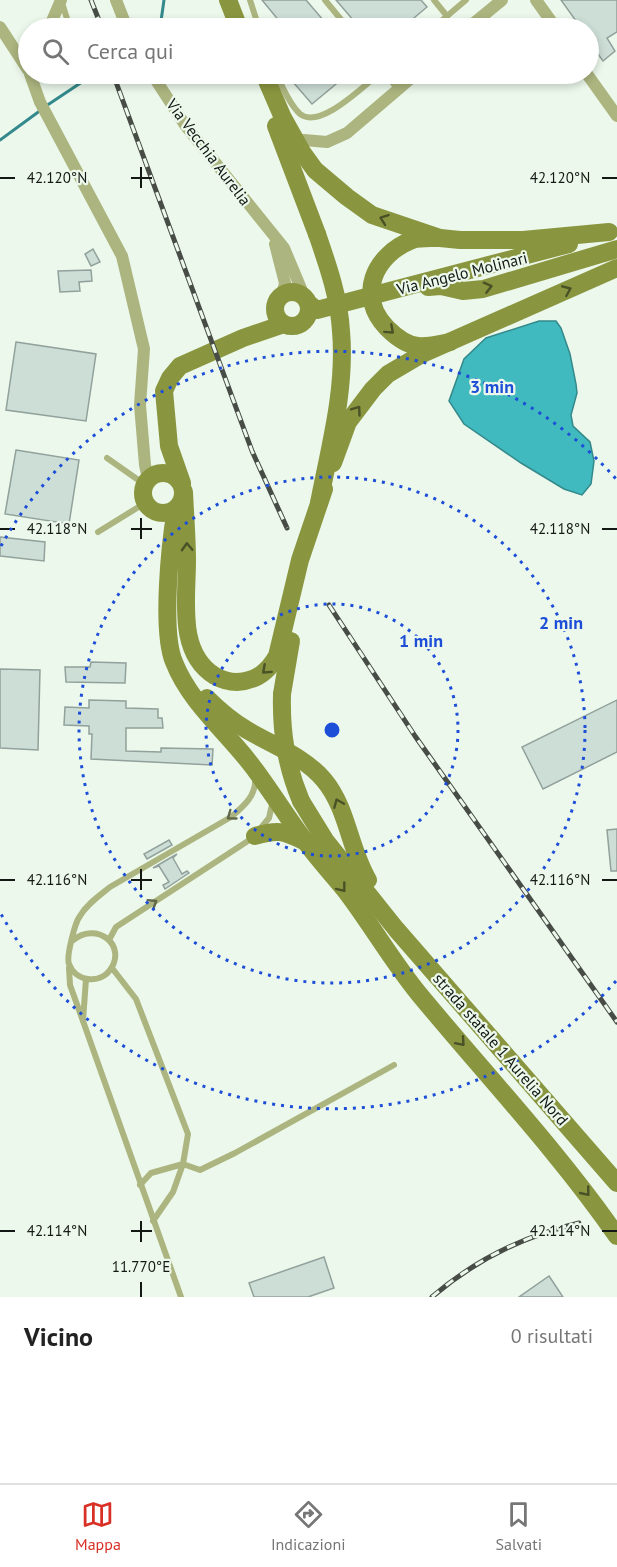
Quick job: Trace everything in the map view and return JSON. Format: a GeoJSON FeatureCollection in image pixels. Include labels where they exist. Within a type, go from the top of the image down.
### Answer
{"type":"FeatureCollection","features":[{"type":"Feature","properties":{"kind":"main road"},"geometry":{"type":"LineString","coordinates":[[228,0],[234,18]]}},
{"type":"Feature","properties":{"kind":"main road"},"geometry":{"type":"LineString","coordinates":[[260,84],[317,234],[337,301],[341,331],[342,360],[339,403],[282,694],[283,744],[301,801],[325,840],[385,914]]}},
{"type":"Feature","properties":{"kind":"main road"},"geometry":{"type":"LineString","coordinates":[[268,84],[283,118],[315,170],[372,215],[440,238]]}},
{"type":"Feature","properties":{"kind":"main road"},"geometry":{"type":"LineString","coordinates":[[450,342],[416,346],[392,333],[375,313],[371,296],[377,269],[385,257],[399,247],[415,239],[523,240],[613,231]]}},
{"type":"Feature","properties":{"kind":"main road","name":"Via Angelo Molinari"},"geometry":{"type":"LineString","coordinates":[[307,306],[317,310],[542,252],[613,231]]}},
{"type":"Feature","properties":{"kind":"main road","name":"Via Angelo Molinari"},"geometry":{"type":"LineString","coordinates":[[307,306],[431,286],[463,291],[483,289],[617,249]]}},
{"type":"Feature","properties":{"kind":"main road"},"geometry":{"type":"LineString","coordinates":[[280,310],[299,324],[307,306],[301,294],[291,292],[280,310],[243,338],[180,366],[170,378],[164,391],[169,446],[183,488],[189,639],[197,659],[205,669],[221,679],[235,682],[255,678],[271,666],[277,656],[300,560],[348,422],[373,389],[388,374],[422,354],[617,268]]}},
{"type":"Feature","properties":{"kind":"main road"},"geometry":{"type":"LineString","coordinates":[[169,446],[150,479],[143,497],[172,537]]}},
{"type":"Feature","properties":{"kind":"main road"},"geometry":{"type":"LineString","coordinates":[[150,479],[162,472],[174,475],[183,488],[181,504],[176,509],[162,513],[150,508]]}},
{"type":"Feature","properties":{"kind":"main road"},"geometry":{"type":"LineString","coordinates":[[176,509],[172,537],[169,642],[173,661],[185,684],[253,767],[273,798],[345,891],[418,992],[543,1138],[617,1236]]}},
{"type":"Feature","properties":{"kind":"main road"},"geometry":{"type":"LineString","coordinates":[[168,621],[180,660],[205,696],[220,711],[246,729],[304,762],[322,778],[334,793],[354,854],[385,914]]}},
{"type":"Feature","properties":{"kind":"main road"},"geometry":{"type":"LineString","coordinates":[[255,836],[273,831],[284,831],[306,842]]}},
{"type":"Feature","properties":{"kind":"main road","name":"strada statale 1 Aurelia Nord"},"geometry":{"type":"LineString","coordinates":[[385,914],[617,1183]]}},
{"type":"Feature","properties":{"kind":"street"},"geometry":{"type":"LineString","coordinates":[[116,0],[123,18]]}},
{"type":"Feature","properties":{"kind":"street"},"geometry":{"type":"LineString","coordinates":[[480,18],[502,0]]}},
{"type":"Feature","properties":{"kind":"street"},"geometry":{"type":"LineString","coordinates":[[536,0],[549,18]]}},
{"type":"Feature","properties":{"kind":"street"},"geometry":{"type":"LineString","coordinates":[[54,18],[62,1]]}},
{"type":"Feature","properties":{"kind":"street"},"geometry":{"type":"LineString","coordinates":[[0,27],[18,55]]}},
{"type":"Feature","properties":{"kind":"street"},"geometry":{"type":"LineString","coordinates":[[33,84],[40,102],[122,256],[144,349],[140,405],[145,465],[150,479]]}},
{"type":"Feature","properties":{"kind":"street","name":"Via Vecchia Aurelia"},"geometry":{"type":"LineString","coordinates":[[158,84],[185,125],[284,248],[307,306]]}},
{"type":"Feature","properties":{"kind":"street"},"geometry":{"type":"LineString","coordinates":[[304,140],[327,142],[346,133],[404,84]]}},
{"type":"Feature","properties":{"kind":"street"},"geometry":{"type":"LineString","coordinates":[[594,84],[617,116]]}},
{"type":"Feature","properties":{"kind":"street","name":"Via Vecchia Aurelia"},"geometry":{"type":"LineString","coordinates":[[268,230],[275,242],[285,283],[280,310]]}},
{"type":"Feature","properties":{"kind":"lane"},"geometry":{"type":"LineString","coordinates":[[250,0],[256,18]]}},
{"type":"Feature","properties":{"kind":"lane"},"geometry":{"type":"LineString","coordinates":[[325,0],[340,18]]}},
{"type":"Feature","properties":{"kind":"lane"},"geometry":{"type":"LineString","coordinates":[[434,0],[447,16]]}},
{"type":"Feature","properties":{"kind":"lane"},"geometry":{"type":"LineString","coordinates":[[445,18],[466,0]]}},
{"type":"Feature","properties":{"kind":"lane"},"geometry":{"type":"LineString","coordinates":[[62,1],[67,18]]}},
{"type":"Feature","properties":{"kind":"lane"},"geometry":{"type":"LineString","coordinates":[[281,84],[298,112],[309,118],[316,118],[333,110],[366,84]]}},
{"type":"Feature","properties":{"kind":"lane"},"geometry":{"type":"LineString","coordinates":[[394,84],[398,89]]}},
{"type":"Feature","properties":{"kind":"lane"},"geometry":{"type":"LineString","coordinates":[[108,458],[150,479]]}},
{"type":"Feature","properties":{"kind":"lane"},"geometry":{"type":"LineString","coordinates":[[98,532],[150,508]]}},
{"type":"Feature","properties":{"kind":"lane"},"geometry":{"type":"LineString","coordinates":[[181,1297],[82,1021],[70,985],[67,956],[78,917],[92,902],[110,887],[231,817],[246,804],[253,793],[255,782],[253,767]]}},
{"type":"Feature","properties":{"kind":"lane"},"geometry":{"type":"LineString","coordinates":[[109,940],[117,927],[255,836],[269,818],[273,798]]}},
{"type":"Feature","properties":{"kind":"lane"},"geometry":{"type":"LineString","coordinates":[[69,964],[73,972],[86,979],[100,978],[112,968],[115,954],[109,940],[103,935],[86,932],[72,941]]}},
{"type":"Feature","properties":{"kind":"lane"},"geometry":{"type":"LineString","coordinates":[[112,968],[136,999],[188,1134],[183,1164],[173,1192],[153,1221]]}},
{"type":"Feature","properties":{"kind":"lane"},"geometry":{"type":"LineString","coordinates":[[82,1021],[86,979]]}},
{"type":"Feature","properties":{"kind":"lane"},"geometry":{"type":"LineString","coordinates":[[140,1185],[151,1173],[183,1164],[200,1170],[236,1153],[394,1065]]}},
{"type":"Feature","properties":{"kind":"water"},"geometry":{"type":"Polygon","coordinates":[[[539,321],[556,321],[561,328],[570,354],[577,393],[571,415],[573,426],[590,442],[594,461],[591,484],[582,495],[564,489],[464,424],[449,401],[464,359],[486,338],[539,321]]]}},
{"type":"Feature","properties":{"kind":"building"},"geometry":{"type":"Polygon","coordinates":[[[262,0],[306,0],[321,18],[277,18],[262,0]]]}},
{"type":"Feature","properties":{"kind":"building"},"geometry":{"type":"Polygon","coordinates":[[[336,0],[421,0],[427,7],[414,18],[351,18],[336,0]]]}},
{"type":"Feature","properties":{"kind":"building"},"geometry":{"type":"Polygon","coordinates":[[[561,0],[617,0],[617,32],[607,38],[615,51],[603,61],[599,55],[599,18],[574,18],[561,0]]]}},
{"type":"Feature","properties":{"kind":"building"},"geometry":{"type":"Polygon","coordinates":[[[295,84],[336,84],[312,104],[295,84]]]}},
{"type":"Feature","properties":{"kind":"building"},"geometry":{"type":"Polygon","coordinates":[[[93,249],[100,262],[91,266],[85,254],[93,249]]]}},
{"type":"Feature","properties":{"kind":"building"},"geometry":{"type":"Polygon","coordinates":[[[91,270],[92,281],[79,282],[80,291],[60,292],[58,271],[91,270]]]}},
{"type":"Feature","properties":{"kind":"building"},"geometry":{"type":"Polygon","coordinates":[[[16,342],[96,354],[86,421],[6,410],[16,342]]]}},
{"type":"Feature","properties":{"kind":"building"},"geometry":{"type":"Polygon","coordinates":[[[16,450],[79,460],[69,524],[5,514],[16,450]]]}},
{"type":"Feature","properties":{"kind":"building"},"geometry":{"type":"Polygon","coordinates":[[[0,537],[45,542],[44,561],[0,556],[0,537]]]}},
{"type":"Feature","properties":{"kind":"building"},"geometry":{"type":"Polygon","coordinates":[[[91,662],[126,663],[125,683],[66,682],[65,667],[90,667],[91,662]]]}},
{"type":"Feature","properties":{"kind":"building"},"geometry":{"type":"Polygon","coordinates":[[[0,669],[40,670],[38,750],[0,748],[0,669]]]}},
{"type":"Feature","properties":{"kind":"building"},"geometry":{"type":"Polygon","coordinates":[[[89,700],[126,701],[126,708],[158,709],[158,718],[162,718],[163,728],[126,728],[126,751],[161,752],[161,748],[213,749],[212,765],[91,759],[92,734],[89,734],[89,726],[64,725],[65,707],[89,708],[89,700]]]}},
{"type":"Feature","properties":{"kind":"building"},"geometry":{"type":"Polygon","coordinates":[[[617,700],[617,752],[543,789],[522,747],[617,700]]]}},
{"type":"Feature","properties":{"kind":"building"},"geometry":{"type":"Polygon","coordinates":[[[617,829],[617,871],[611,871],[607,830],[617,829]]]}},
{"type":"Feature","properties":{"kind":"building"},"geometry":{"type":"Polygon","coordinates":[[[169,840],[172,845],[147,859],[144,854],[169,840]]]}},
{"type":"Feature","properties":{"kind":"building"},"geometry":{"type":"Polygon","coordinates":[[[177,854],[173,858],[182,874],[187,871],[189,873],[165,889],[163,885],[169,882],[159,866],[153,868],[177,854]]]}},
{"type":"Feature","properties":{"kind":"building"},"geometry":{"type":"Polygon","coordinates":[[[324,1257],[334,1288],[308,1297],[254,1297],[249,1283],[324,1257]]]}},
{"type":"Feature","properties":{"kind":"building"},"geometry":{"type":"Polygon","coordinates":[[[549,1276],[563,1297],[519,1297],[549,1276]]]}},
{"type":"Feature","properties":{"kind":"waterway"},"geometry":{"type":"LineString","coordinates":[[161,18],[164,0]]}},
{"type":"Feature","properties":{"kind":"waterway"},"geometry":{"type":"LineString","coordinates":[[46,106],[79,84]]}},
{"type":"Feature","properties":{"kind":"waterway"},"geometry":{"type":"LineString","coordinates":[[0,140],[41,110]]}},
{"type":"Feature","properties":{"kind":"railway"},"geometry":{"type":"LineString","coordinates":[[91,0],[98,18]]}},
{"type":"Feature","properties":{"kind":"railway"},"geometry":{"type":"LineString","coordinates":[[117,84],[252,451],[287,528]]}},
{"type":"Feature","properties":{"kind":"railway"},"geometry":{"type":"LineString","coordinates":[[329,605],[415,736],[617,1022]]}},
{"type":"Feature","properties":{"kind":"railway"},"geometry":{"type":"LineString","coordinates":[[432,1297],[465,1272],[501,1251],[538,1235],[579,1223]]}}]}
